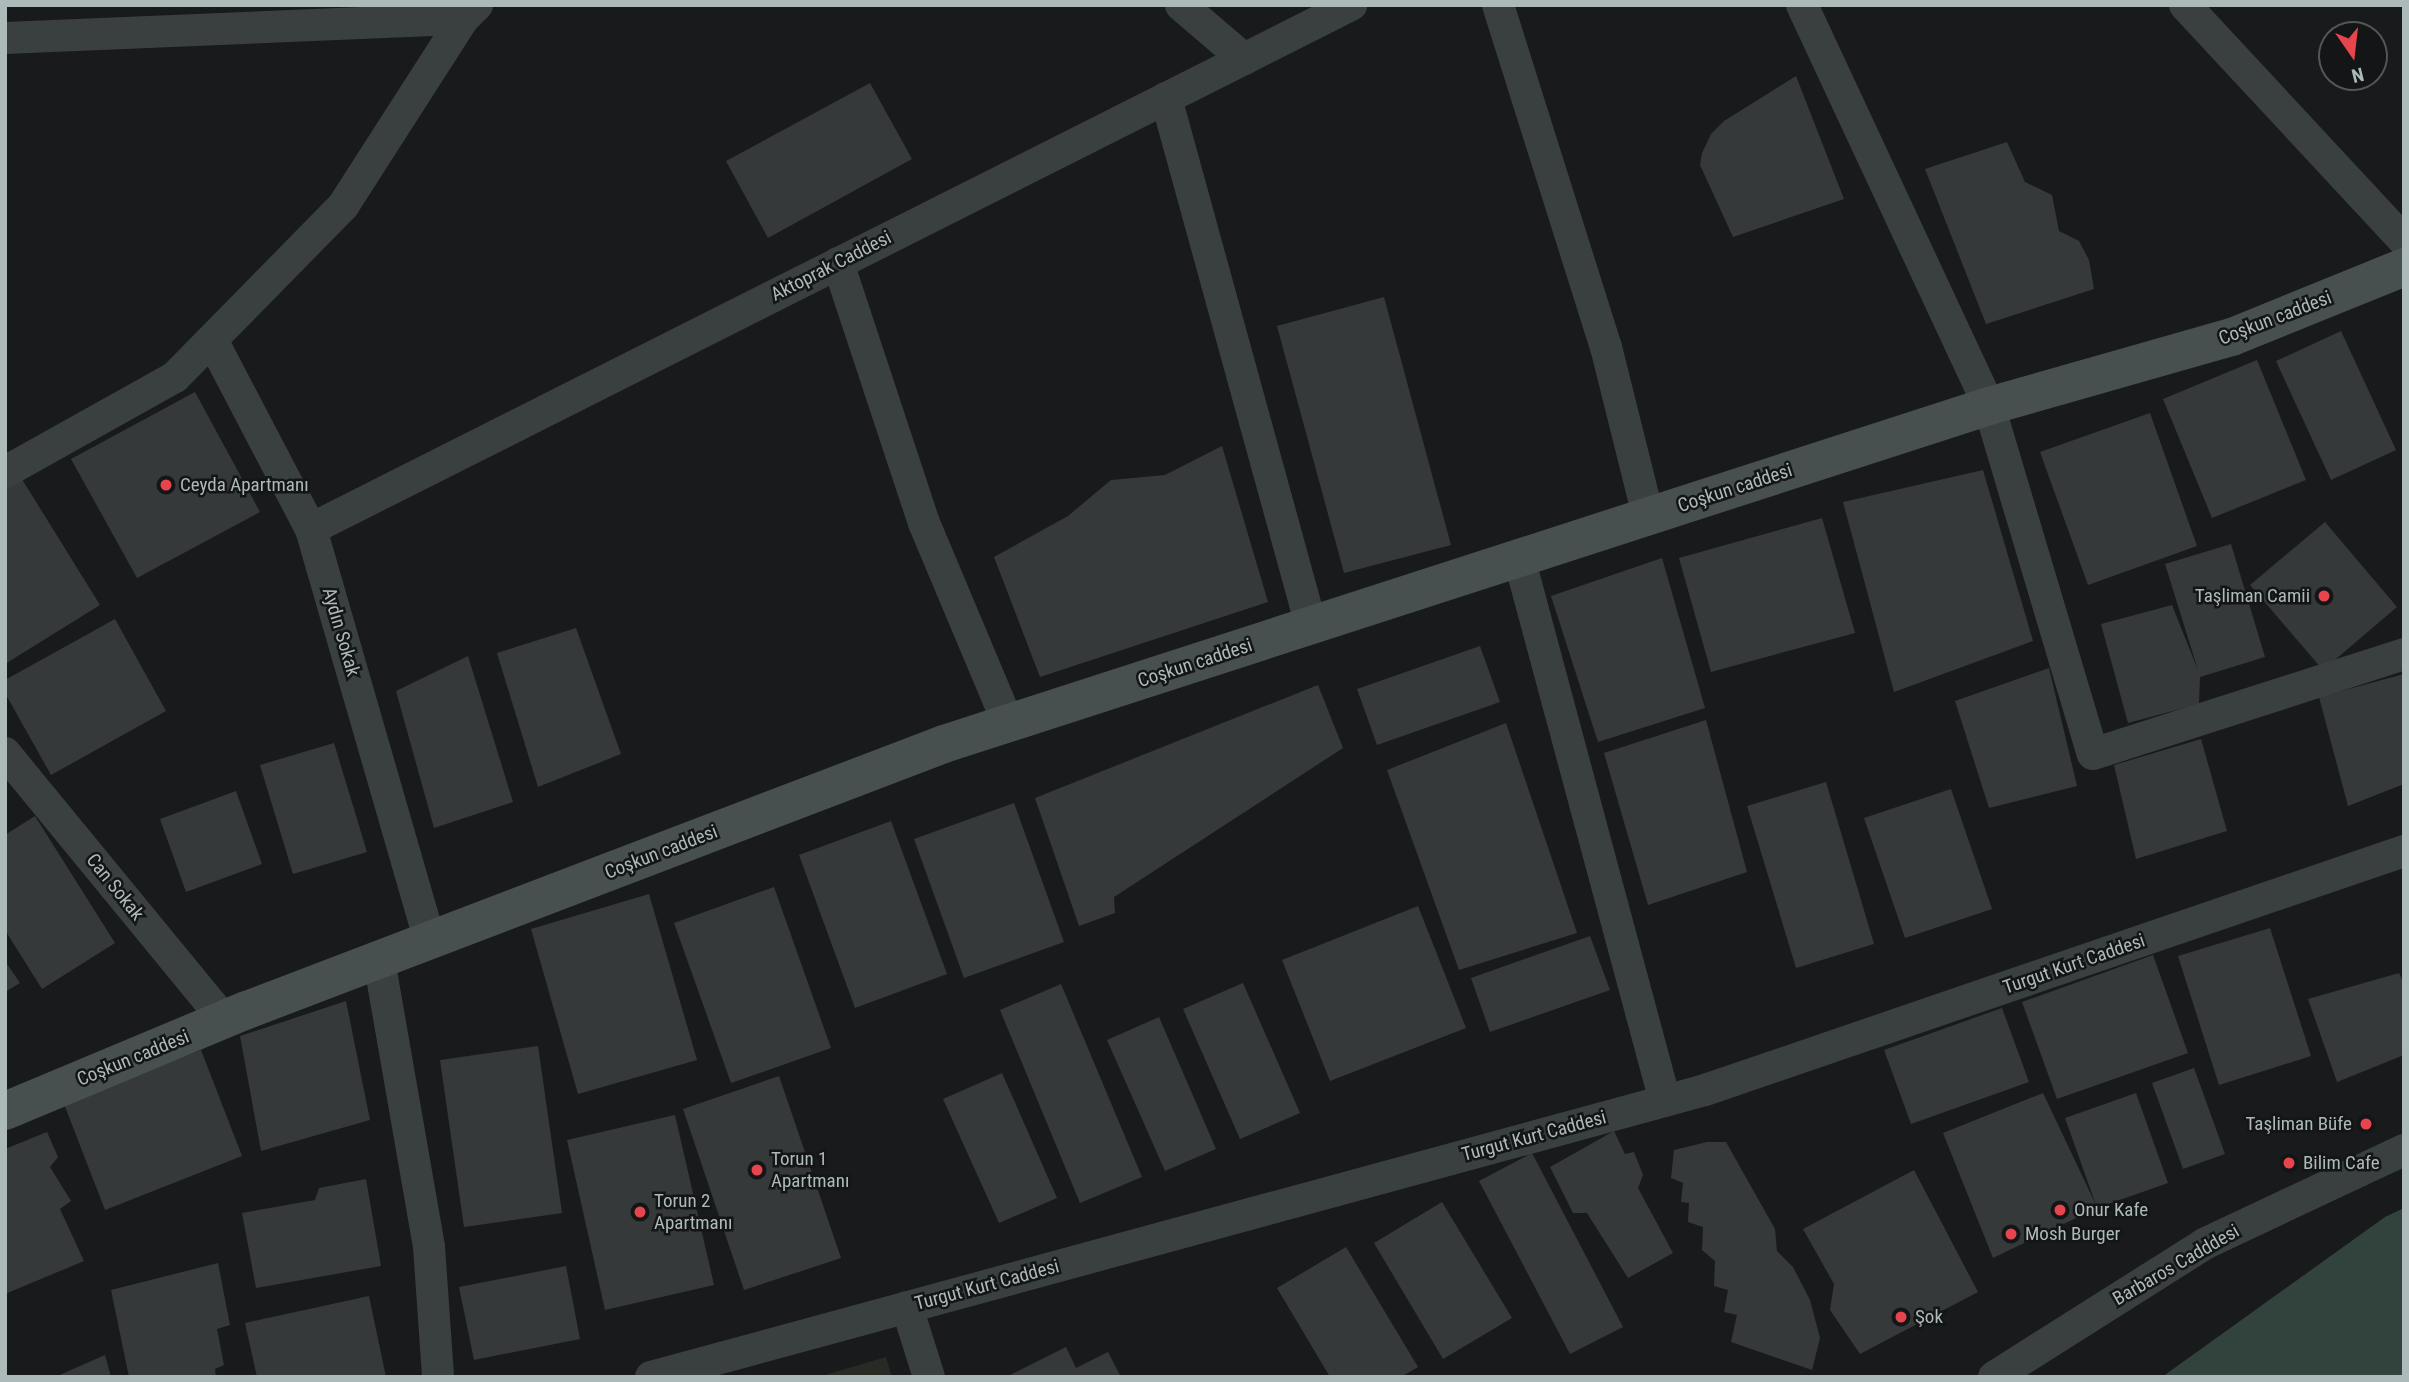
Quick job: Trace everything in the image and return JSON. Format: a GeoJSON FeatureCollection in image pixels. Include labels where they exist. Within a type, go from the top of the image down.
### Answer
{"type":"FeatureCollection","features":[{"type":"Feature","properties":{"kind":"street"},"geometry":{"type":"LineString","coordinates":[[1181,5],[1244,59]]}},
{"type":"Feature","properties":{"kind":"street","name":"Aktoprak Caddesi"},"geometry":{"type":"LineString","coordinates":[[311,529],[1351,5]]}},
{"type":"Feature","properties":{"kind":"street"},"geometry":{"type":"LineString","coordinates":[[1498,5],[1606,347],[1648,516]]}},
{"type":"Feature","properties":{"kind":"street"},"geometry":{"type":"LineString","coordinates":[[1802,5],[1989,406],[2093,754],[2404,654]]}},
{"type":"Feature","properties":{"kind":"street"},"geometry":{"type":"LineString","coordinates":[[2185,5],[2404,241]]}},
{"type":"Feature","properties":{"kind":"street"},"geometry":{"type":"LineString","coordinates":[[5,38],[470,12]]}},
{"type":"Feature","properties":{"kind":"street"},"geometry":{"type":"LineString","coordinates":[[5,472],[175,377],[342,206],[470,12]]}},
{"type":"Feature","properties":{"kind":"street"},"geometry":{"type":"LineString","coordinates":[[1166,98],[1311,625]]}},
{"type":"Feature","properties":{"kind":"street"},"geometry":{"type":"LineString","coordinates":[[838,263],[924,523],[1008,723]]}},
{"type":"Feature","properties":{"kind":"street","name":"Coşkun caddesi"},"geometry":{"type":"LineString","coordinates":[[5,1111],[224,1020],[379,960],[1008,723],[1989,406],[2232,337],[2404,267]]}},
{"type":"Feature","properties":{"kind":"street","name":"Aydın Sokak"},"geometry":{"type":"LineString","coordinates":[[212,340],[311,529],[430,941]]}},
{"type":"Feature","properties":{"kind":"street"},"geometry":{"type":"LineString","coordinates":[[1519,558],[1665,1101]]}},
{"type":"Feature","properties":{"kind":"street","name":"Can Sokak"},"geometry":{"type":"LineString","coordinates":[[5,753],[224,1020]]}},
{"type":"Feature","properties":{"kind":"street","name":"Turgut Kurt Caddesi"},"geometry":{"type":"LineString","coordinates":[[651,1377],[1665,1101],[2404,851]]}},
{"type":"Feature","properties":{"kind":"street"},"geometry":{"type":"LineString","coordinates":[[379,960],[429,1247],[438,1377]]}},
{"type":"Feature","properties":{"kind":"street","name":"Barbaros Cadddesi"},"geometry":{"type":"LineString","coordinates":[[1994,1377],[2204,1244],[2404,1150]]}},
{"type":"Feature","properties":{"kind":"street"},"geometry":{"type":"LineString","coordinates":[[906,1307],[929,1377]]}},
{"type":"Feature","properties":{"kind":"shaded area"},"geometry":{"type":"Polygon","coordinates":[[[2404,1208],[2404,1377],[2162,1377],[2385,1217],[2404,1208]]]}},
{"type":"Feature","properties":{"kind":"shaded area"},"geometry":{"type":"Polygon","coordinates":[[[886,1357],[892,1377],[818,1377],[886,1357]]]}},
{"type":"Feature","properties":{"kind":"building"},"geometry":{"type":"Polygon","coordinates":[[[1796,76],[1844,199],[1733,237],[1700,165],[1702,153],[1711,134],[1724,121],[1796,76]]]}},
{"type":"Feature","properties":{"kind":"building"},"geometry":{"type":"Polygon","coordinates":[[[870,83],[912,159],[768,238],[726,161],[870,83]]]}},
{"type":"Feature","properties":{"kind":"building"},"geometry":{"type":"Polygon","coordinates":[[[2007,142],[2025,182],[2052,195],[2059,231],[2079,241],[2089,260],[2094,289],[1986,324],[1925,169],[2007,142]]]}},
{"type":"Feature","properties":{"kind":"building"},"geometry":{"type":"Polygon","coordinates":[[[1384,297],[1451,545],[1344,573],[1277,326],[1384,297]]]}},
{"type":"Feature","properties":{"kind":"building"},"geometry":{"type":"Polygon","coordinates":[[[2341,331],[2396,450],[2331,480],[2276,361],[2341,331]]]}},
{"type":"Feature","properties":{"kind":"building"},"geometry":{"type":"Polygon","coordinates":[[[2257,360],[2306,480],[2212,518],[2163,399],[2257,360]]]}},
{"type":"Feature","properties":{"kind":"building","name":"Ceyda Apartmanı"},"geometry":{"type":"Polygon","coordinates":[[[195,392],[260,512],[137,578],[71,459],[195,392]]]}},
{"type":"Feature","properties":{"kind":"building"},"geometry":{"type":"Polygon","coordinates":[[[2150,413],[2197,546],[2088,585],[2040,452],[2150,413]]]}},
{"type":"Feature","properties":{"kind":"building"},"geometry":{"type":"Polygon","coordinates":[[[1222,446],[1268,602],[1040,677],[994,557],[1068,516],[1111,480],[1165,475],[1222,446]]]}},
{"type":"Feature","properties":{"kind":"building"},"geometry":{"type":"Polygon","coordinates":[[[1983,470],[2033,641],[1894,692],[1843,502],[1983,470]]]}},
{"type":"Feature","properties":{"kind":"building"},"geometry":{"type":"Polygon","coordinates":[[[20,476],[100,605],[5,664],[5,485],[20,476]]]}},
{"type":"Feature","properties":{"kind":"building"},"geometry":{"type":"Polygon","coordinates":[[[1822,518],[1855,633],[1711,672],[1679,558],[1822,518]]]}},
{"type":"Feature","properties":{"kind":"building","name":"Taşliman Camii"},"geometry":{"type":"Polygon","coordinates":[[[2325,522],[2397,607],[2323,670],[2250,585],[2325,522]]]}},
{"type":"Feature","properties":{"kind":"building"},"geometry":{"type":"Polygon","coordinates":[[[2231,544],[2265,657],[2200,677],[2199,704],[2128,723],[2101,624],[2172,605],[2198,670],[2165,564],[2231,544]]]}},
{"type":"Feature","properties":{"kind":"building"},"geometry":{"type":"Polygon","coordinates":[[[1662,558],[1705,708],[1598,742],[1551,596],[1662,558]]]}},
{"type":"Feature","properties":{"kind":"building"},"geometry":{"type":"Polygon","coordinates":[[[115,619],[166,711],[51,775],[5,693],[5,680],[115,619]]]}},
{"type":"Feature","properties":{"kind":"building"},"geometry":{"type":"Polygon","coordinates":[[[576,628],[621,754],[538,787],[497,653],[576,628]]]}},
{"type":"Feature","properties":{"kind":"building"},"geometry":{"type":"Polygon","coordinates":[[[1480,646],[1500,702],[1377,745],[1357,689],[1480,646]]]}},
{"type":"Feature","properties":{"kind":"building"},"geometry":{"type":"Polygon","coordinates":[[[468,656],[513,802],[434,828],[396,691],[468,656]]]}},
{"type":"Feature","properties":{"kind":"building"},"geometry":{"type":"Polygon","coordinates":[[[2049,668],[2077,786],[1989,808],[1955,701],[2049,668]]]}},
{"type":"Feature","properties":{"kind":"building"},"geometry":{"type":"Polygon","coordinates":[[[2404,674],[2404,784],[2348,806],[2319,697],[2404,674]]]}},
{"type":"Feature","properties":{"kind":"building"},"geometry":{"type":"Polygon","coordinates":[[[1318,685],[1343,748],[1114,897],[1115,913],[1079,926],[1035,798],[1318,685]]]}},
{"type":"Feature","properties":{"kind":"building"},"geometry":{"type":"Polygon","coordinates":[[[1706,720],[1747,872],[1648,905],[1604,753],[1706,720]]]}},
{"type":"Feature","properties":{"kind":"building"},"geometry":{"type":"Polygon","coordinates":[[[1506,723],[1577,933],[1459,970],[1387,770],[1506,723]]]}},
{"type":"Feature","properties":{"kind":"building"},"geometry":{"type":"Polygon","coordinates":[[[2201,739],[2227,831],[2136,859],[2114,765],[2201,739]]]}},
{"type":"Feature","properties":{"kind":"building"},"geometry":{"type":"Polygon","coordinates":[[[334,743],[367,852],[293,874],[260,765],[334,743]]]}},
{"type":"Feature","properties":{"kind":"building"},"geometry":{"type":"Polygon","coordinates":[[[1826,782],[1874,944],[1796,968],[1747,806],[1826,782]]]}},
{"type":"Feature","properties":{"kind":"building"},"geometry":{"type":"Polygon","coordinates":[[[1951,789],[1992,909],[1905,938],[1864,818],[1951,789]]]}},
{"type":"Feature","properties":{"kind":"building"},"geometry":{"type":"Polygon","coordinates":[[[236,791],[262,864],[186,892],[160,819],[236,791]]]}},
{"type":"Feature","properties":{"kind":"building"},"geometry":{"type":"Polygon","coordinates":[[[1014,803],[1064,942],[964,978],[914,839],[1014,803]]]}},
{"type":"Feature","properties":{"kind":"building"},"geometry":{"type":"Polygon","coordinates":[[[35,816],[115,943],[42,989],[5,930],[5,835],[35,816]]]}},
{"type":"Feature","properties":{"kind":"building"},"geometry":{"type":"Polygon","coordinates":[[[891,821],[947,974],[855,1008],[799,855],[891,821]]]}},
{"type":"Feature","properties":{"kind":"building"},"geometry":{"type":"Polygon","coordinates":[[[774,887],[831,1048],[731,1083],[674,923],[774,887]]]}},
{"type":"Feature","properties":{"kind":"building"},"geometry":{"type":"Polygon","coordinates":[[[649,894],[697,1060],[578,1094],[531,929],[649,894]]]}},
{"type":"Feature","properties":{"kind":"building"},"geometry":{"type":"Polygon","coordinates":[[[1418,906],[1466,1028],[1330,1081],[1282,960],[1418,906]]]}},
{"type":"Feature","properties":{"kind":"building"},"geometry":{"type":"Polygon","coordinates":[[[2270,928],[2311,1056],[2219,1085],[2178,956],[2270,928]]]}},
{"type":"Feature","properties":{"kind":"building"},"geometry":{"type":"Polygon","coordinates":[[[1590,936],[1610,990],[1490,1032],[1471,978],[1590,936]]]}},
{"type":"Feature","properties":{"kind":"building"},"geometry":{"type":"Polygon","coordinates":[[[2153,955],[2188,1053],[2057,1099],[2022,1002],[2153,955]]]}},
{"type":"Feature","properties":{"kind":"building"},"geometry":{"type":"Polygon","coordinates":[[[5,961],[20,983],[5,992],[5,961]]]}},
{"type":"Feature","properties":{"kind":"building"},"geometry":{"type":"Polygon","coordinates":[[[2399,973],[2404,984],[2404,1055],[2337,1082],[2308,999],[2399,973]]]}},
{"type":"Feature","properties":{"kind":"building"},"geometry":{"type":"Polygon","coordinates":[[[1243,983],[1300,1113],[1240,1139],[1183,1009],[1243,983]]]}},
{"type":"Feature","properties":{"kind":"building"},"geometry":{"type":"Polygon","coordinates":[[[1061,984],[1142,1177],[1080,1203],[1000,1010],[1061,984]]]}},
{"type":"Feature","properties":{"kind":"building"},"geometry":{"type":"Polygon","coordinates":[[[346,1001],[370,1120],[261,1151],[240,1036],[346,1001]]]}},
{"type":"Feature","properties":{"kind":"building"},"geometry":{"type":"Polygon","coordinates":[[[2002,1008],[2029,1082],[1911,1124],[1884,1050],[2002,1008]]]}},
{"type":"Feature","properties":{"kind":"building"},"geometry":{"type":"Polygon","coordinates":[[[1159,1017],[1216,1149],[1165,1171],[1107,1040],[1159,1017]]]}},
{"type":"Feature","properties":{"kind":"building"},"geometry":{"type":"Polygon","coordinates":[[[538,1046],[562,1213],[464,1227],[440,1060],[538,1046]]]}},
{"type":"Feature","properties":{"kind":"building"},"geometry":{"type":"Polygon","coordinates":[[[201,1050],[242,1156],[105,1210],[64,1104],[201,1050]]]}},
{"type":"Feature","properties":{"kind":"building"},"geometry":{"type":"Polygon","coordinates":[[[2194,1068],[2225,1154],[2183,1169],[2152,1083],[2194,1068]]]}},
{"type":"Feature","properties":{"kind":"building"},"geometry":{"type":"Polygon","coordinates":[[[1002,1073],[1057,1198],[999,1223],[943,1099],[1002,1073]]]}},
{"type":"Feature","properties":{"kind":"building","name":"Torun 1 Apartmanı"},"geometry":{"type":"Polygon","coordinates":[[[779,1076],[841,1258],[744,1290],[683,1109],[779,1076]]]}},
{"type":"Feature","properties":{"kind":"building"},"geometry":{"type":"Polygon","coordinates":[[[2043,1093],[2096,1205],[2065,1118],[2136,1093],[2168,1183],[2097,1208],[1993,1258],[1943,1133],[2043,1093]]]}},
{"type":"Feature","properties":{"kind":"building","name":"Torun 2 Apartmanı"},"geometry":{"type":"Polygon","coordinates":[[[675,1115],[714,1285],[605,1310],[567,1140],[675,1115]]]}},
{"type":"Feature","properties":{"kind":"building"},"geometry":{"type":"Polygon","coordinates":[[[1614,1131],[1625,1154],[1634,1152],[1643,1175],[1638,1188],[1673,1253],[1628,1278],[1587,1213],[1573,1213],[1550,1167],[1614,1131]]]}},
{"type":"Feature","properties":{"kind":"building"},"geometry":{"type":"Polygon","coordinates":[[[47,1132],[58,1157],[50,1167],[71,1201],[60,1209],[84,1261],[5,1294],[5,1149],[47,1132]]]}},
{"type":"Feature","properties":{"kind":"building"},"geometry":{"type":"Polygon","coordinates":[[[1707,1142],[1726,1142],[1775,1229],[1777,1251],[1793,1267],[1810,1300],[1820,1338],[1812,1370],[1731,1342],[1737,1315],[1724,1312],[1728,1290],[1714,1286],[1715,1261],[1702,1250],[1703,1227],[1688,1222],[1689,1203],[1681,1202],[1683,1183],[1671,1178],[1674,1150],[1707,1142]]]}},
{"type":"Feature","properties":{"kind":"building"},"geometry":{"type":"Polygon","coordinates":[[[1532,1153],[1623,1327],[1570,1354],[1479,1181],[1532,1153]]]}},
{"type":"Feature","properties":{"kind":"building"},"geometry":{"type":"Polygon","coordinates":[[[1914,1170],[1978,1292],[1860,1354],[1830,1310],[1834,1284],[1803,1229],[1914,1170]]]}},
{"type":"Feature","properties":{"kind":"building"},"geometry":{"type":"Polygon","coordinates":[[[366,1179],[381,1266],[256,1288],[242,1213],[315,1200],[319,1188],[366,1179]]]}},
{"type":"Feature","properties":{"kind":"building"},"geometry":{"type":"Polygon","coordinates":[[[1442,1202],[1512,1318],[1443,1359],[1374,1243],[1442,1202]]]}},
{"type":"Feature","properties":{"kind":"building"},"geometry":{"type":"Polygon","coordinates":[[[1346,1247],[1418,1367],[1401,1377],[1330,1377],[1277,1288],[1346,1247]]]}},
{"type":"Feature","properties":{"kind":"building"},"geometry":{"type":"Polygon","coordinates":[[[218,1263],[230,1325],[217,1329],[224,1365],[215,1369],[216,1377],[129,1377],[111,1290],[218,1263]]]}},
{"type":"Feature","properties":{"kind":"building"},"geometry":{"type":"Polygon","coordinates":[[[566,1266],[580,1339],[474,1360],[459,1287],[566,1266]]]}},
{"type":"Feature","properties":{"kind":"building"},"geometry":{"type":"Polygon","coordinates":[[[369,1296],[386,1377],[257,1377],[245,1323],[369,1296]]]}},
{"type":"Feature","properties":{"kind":"building"},"geometry":{"type":"Polygon","coordinates":[[[1066,1347],[1076,1368],[1108,1352],[1121,1377],[1006,1377],[1066,1347]]]}},
{"type":"Feature","properties":{"kind":"building"},"geometry":{"type":"Polygon","coordinates":[[[105,1355],[111,1377],[55,1377],[105,1355]]]}},
{"type":"Feature","properties":{"kind":"place","name":"Ceyda Apartmanı"},"geometry":{"type":"Point","coordinates":[166,485]}},
{"type":"Feature","properties":{"kind":"place","name":"Taşliman Camii"},"geometry":{"type":"Point","coordinates":[2324,596]}},
{"type":"Feature","properties":{"kind":"place","name":"Taşliman Büfe"},"geometry":{"type":"Point","coordinates":[2366,1124]}},
{"type":"Feature","properties":{"kind":"place","name":"Bilim Cafe"},"geometry":{"type":"Point","coordinates":[2289,1163]}},
{"type":"Feature","properties":{"kind":"place","name":"Torun 1 Apartmanı"},"geometry":{"type":"Point","coordinates":[757,1170]}},
{"type":"Feature","properties":{"kind":"place","name":"Onur Kafe"},"geometry":{"type":"Point","coordinates":[2060,1210]}},
{"type":"Feature","properties":{"kind":"place","name":"Torun 2 Apartmanı"},"geometry":{"type":"Point","coordinates":[640,1212]}},
{"type":"Feature","properties":{"kind":"place","name":"Mosh Burger"},"geometry":{"type":"Point","coordinates":[2011,1234]}},
{"type":"Feature","properties":{"kind":"place","name":"Şok"},"geometry":{"type":"Point","coordinates":[1901,1317]}}]}
